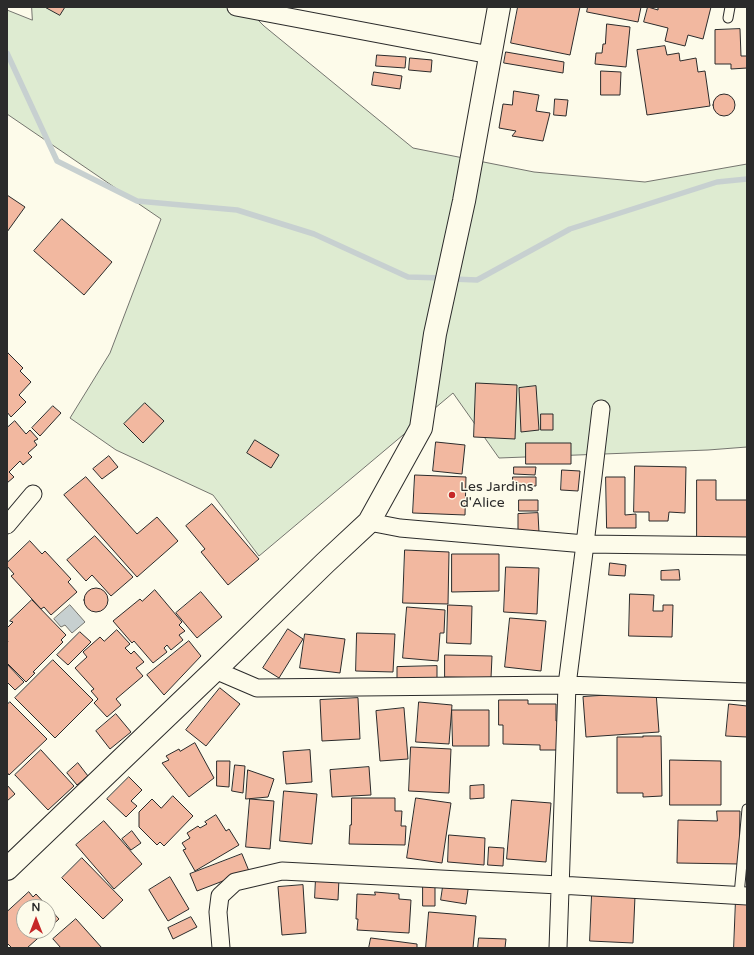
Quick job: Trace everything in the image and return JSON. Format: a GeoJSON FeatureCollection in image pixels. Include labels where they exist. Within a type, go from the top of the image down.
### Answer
{"type":"FeatureCollection","features":[{"type":"Feature","properties":{"kind":"street"},"geometry":{"type":"LineString","coordinates":[[236,7],[490,55]]}},
{"type":"Feature","properties":{"kind":"street"},"geometry":{"type":"LineString","coordinates":[[7,869],[369,522],[422,428],[435,334],[464,200],[499,7]]}},
{"type":"Feature","properties":{"kind":"street"},"geometry":{"type":"LineString","coordinates":[[558,948],[567,685],[601,409]]}},
{"type":"Feature","properties":{"kind":"street"},"geometry":{"type":"LineString","coordinates":[[7,525],[33,494]]}},
{"type":"Feature","properties":{"kind":"street"},"geometry":{"type":"LineString","coordinates":[[369,522],[400,528],[585,544],[747,546]]}},
{"type":"Feature","properties":{"kind":"street"},"geometry":{"type":"LineString","coordinates":[[215,670],[257,688],[567,685],[747,692]]}},
{"type":"Feature","properties":{"kind":"street"},"geometry":{"type":"LineString","coordinates":[[221,948],[218,912],[220,896],[236,882],[282,871],[743,895]]}},
{"type":"Feature","properties":{"kind":"lane"},"geometry":{"type":"LineString","coordinates":[[728,18],[730,7]]}},
{"type":"Feature","properties":{"kind":"lane"},"geometry":{"type":"LineString","coordinates":[[743,895],[747,809]]}},
{"type":"Feature","properties":{"kind":"green space"},"geometry":{"type":"Polygon","coordinates":[[[32,7],[245,7],[264,26],[413,148],[534,172],[645,182],[747,164],[747,447],[708,450],[499,458],[453,393],[259,556],[213,495],[116,450],[70,418],[110,353],[161,219],[7,114],[7,10],[32,20],[32,7]]]}},
{"type":"Feature","properties":{"kind":"shaded area"},"geometry":{"type":"Polygon","coordinates":[[[70,605],[85,622],[72,633],[65,625],[61,627],[54,619],[70,605]]]}},
{"type":"Feature","properties":{"kind":"building"},"geometry":{"type":"Polygon","coordinates":[[[45,7],[65,7],[60,15],[45,7]]]}},
{"type":"Feature","properties":{"kind":"building"},"geometry":{"type":"Polygon","coordinates":[[[518,7],[580,7],[570,55],[511,43],[518,7]]]}},
{"type":"Feature","properties":{"kind":"building"},"geometry":{"type":"Polygon","coordinates":[[[588,7],[641,7],[638,22],[587,12],[588,7]]]}},
{"type":"Feature","properties":{"kind":"building"},"geometry":{"type":"Polygon","coordinates":[[[648,7],[658,10],[658,7],[711,7],[703,39],[688,35],[685,46],[665,41],[668,28],[644,22],[648,7]]]}},
{"type":"Feature","properties":{"kind":"building"},"geometry":{"type":"Polygon","coordinates":[[[607,24],[630,27],[626,67],[595,64],[596,53],[602,53],[603,44],[605,44],[607,24]]]}},
{"type":"Feature","properties":{"kind":"building"},"geometry":{"type":"Polygon","coordinates":[[[740,29],[741,56],[747,56],[747,68],[731,69],[731,64],[715,64],[715,30],[740,29]]]}},
{"type":"Feature","properties":{"kind":"building"},"geometry":{"type":"Polygon","coordinates":[[[665,46],[667,55],[679,53],[680,61],[696,58],[698,72],[705,71],[710,106],[647,115],[637,50],[665,46]]]}},
{"type":"Feature","properties":{"kind":"building"},"geometry":{"type":"Polygon","coordinates":[[[506,52],[564,62],[563,73],[504,63],[506,52]]]}},
{"type":"Feature","properties":{"kind":"building"},"geometry":{"type":"Polygon","coordinates":[[[377,55],[406,57],[405,68],[376,66],[377,55]]]}},
{"type":"Feature","properties":{"kind":"building"},"geometry":{"type":"Polygon","coordinates":[[[410,58],[432,60],[431,72],[409,70],[410,58]]]}},
{"type":"Feature","properties":{"kind":"building"},"geometry":{"type":"Polygon","coordinates":[[[601,71],[621,72],[620,95],[601,95],[601,71]]]}},
{"type":"Feature","properties":{"kind":"building"},"geometry":{"type":"Polygon","coordinates":[[[374,72],[402,76],[400,89],[372,85],[374,72]]]}},
{"type":"Feature","properties":{"kind":"building"},"geometry":{"type":"Polygon","coordinates":[[[514,91],[539,95],[536,111],[550,113],[543,141],[512,136],[516,131],[499,128],[503,104],[512,105],[514,91]]]}},
{"type":"Feature","properties":{"kind":"building"},"geometry":{"type":"Polygon","coordinates":[[[724,94],[728,95],[734,101],[734,109],[728,115],[724,116],[720,115],[714,109],[713,105],[714,101],[720,95],[724,94]]]}},
{"type":"Feature","properties":{"kind":"building"},"geometry":{"type":"Polygon","coordinates":[[[555,99],[568,100],[566,116],[554,115],[555,99]]]}},
{"type":"Feature","properties":{"kind":"building"},"geometry":{"type":"Polygon","coordinates":[[[7,195],[25,207],[7,232],[7,195]]]}},
{"type":"Feature","properties":{"kind":"building"},"geometry":{"type":"Polygon","coordinates":[[[62,219],[112,262],[84,295],[34,251],[62,219]]]}},
{"type":"Feature","properties":{"kind":"building"},"geometry":{"type":"Polygon","coordinates":[[[8,353],[23,368],[20,371],[31,382],[19,395],[26,402],[11,417],[7,412],[8,353]]]}},
{"type":"Feature","properties":{"kind":"building"},"geometry":{"type":"Polygon","coordinates":[[[476,383],[517,385],[515,439],[474,437],[476,383]]]}},
{"type":"Feature","properties":{"kind":"building"},"geometry":{"type":"Polygon","coordinates":[[[536,386],[539,430],[521,432],[519,388],[536,386]]]}},
{"type":"Feature","properties":{"kind":"building"},"geometry":{"type":"Polygon","coordinates":[[[145,403],[164,421],[143,443],[124,424],[145,403]]]}},
{"type":"Feature","properties":{"kind":"building"},"geometry":{"type":"Polygon","coordinates":[[[53,406],[61,413],[40,436],[32,428],[53,406]]]}},
{"type":"Feature","properties":{"kind":"building"},"geometry":{"type":"Polygon","coordinates":[[[541,414],[553,414],[553,430],[541,430],[541,414]]]}},
{"type":"Feature","properties":{"kind":"building"},"geometry":{"type":"Polygon","coordinates":[[[15,421],[26,434],[30,430],[38,439],[34,441],[37,445],[28,453],[32,457],[23,465],[20,461],[9,472],[14,477],[7,483],[7,428],[15,421]]]}},
{"type":"Feature","properties":{"kind":"building"},"geometry":{"type":"Polygon","coordinates":[[[255,440],[279,455],[271,468],[247,453],[255,440]]]}},
{"type":"Feature","properties":{"kind":"building"},"geometry":{"type":"Polygon","coordinates":[[[436,442],[465,445],[462,474],[433,471],[436,442]]]}},
{"type":"Feature","properties":{"kind":"building"},"geometry":{"type":"Polygon","coordinates":[[[526,443],[571,443],[571,464],[526,464],[526,443]]]}},
{"type":"Feature","properties":{"kind":"building"},"geometry":{"type":"Polygon","coordinates":[[[109,456],[118,467],[102,479],[93,469],[109,456]]]}},
{"type":"Feature","properties":{"kind":"building"},"geometry":{"type":"Polygon","coordinates":[[[635,466],[686,467],[685,513],[669,512],[668,521],[649,521],[649,512],[634,512],[635,466]]]}},
{"type":"Feature","properties":{"kind":"building"},"geometry":{"type":"Polygon","coordinates":[[[514,467],[536,467],[535,475],[514,474],[514,467]]]}},
{"type":"Feature","properties":{"kind":"building"},"geometry":{"type":"Polygon","coordinates":[[[562,470],[580,471],[578,491],[561,490],[562,470]]]}},
{"type":"Feature","properties":{"kind":"building"},"geometry":{"type":"Polygon","coordinates":[[[415,475],[466,477],[465,515],[413,513],[415,475]]]}},
{"type":"Feature","properties":{"kind":"building"},"geometry":{"type":"Polygon","coordinates":[[[86,477],[137,534],[157,517],[178,541],[137,577],[64,495],[86,477]]]}},
{"type":"Feature","properties":{"kind":"building"},"geometry":{"type":"Polygon","coordinates":[[[513,477],[536,477],[536,486],[513,485],[513,477]]]}},
{"type":"Feature","properties":{"kind":"building"},"geometry":{"type":"Polygon","coordinates":[[[606,477],[625,477],[625,515],[636,514],[636,528],[607,528],[606,477]]]}},
{"type":"Feature","properties":{"kind":"building"},"geometry":{"type":"Polygon","coordinates":[[[697,480],[716,480],[716,500],[747,500],[747,538],[697,538],[697,480]]]}},
{"type":"Feature","properties":{"kind":"building"},"geometry":{"type":"Polygon","coordinates":[[[519,500],[538,500],[538,511],[519,511],[519,500]]]}},
{"type":"Feature","properties":{"kind":"building"},"geometry":{"type":"Polygon","coordinates":[[[212,504],[259,559],[228,585],[201,552],[205,549],[186,526],[212,504]]]}},
{"type":"Feature","properties":{"kind":"building"},"geometry":{"type":"Polygon","coordinates":[[[538,513],[539,533],[518,533],[518,514],[538,513]]]}},
{"type":"Feature","properties":{"kind":"building"},"geometry":{"type":"Polygon","coordinates":[[[95,536],[133,577],[111,596],[92,575],[86,581],[67,560],[95,536]]]}},
{"type":"Feature","properties":{"kind":"building"},"geometry":{"type":"Polygon","coordinates":[[[30,541],[42,554],[45,551],[71,579],[68,582],[77,592],[51,615],[44,607],[41,609],[11,576],[14,574],[7,566],[7,563],[30,541]]]}},
{"type":"Feature","properties":{"kind":"building"},"geometry":{"type":"Polygon","coordinates":[[[405,550],[449,552],[448,604],[403,603],[405,550]]]}},
{"type":"Feature","properties":{"kind":"building"},"geometry":{"type":"Polygon","coordinates":[[[452,554],[499,554],[499,591],[452,592],[452,554]]]}},
{"type":"Feature","properties":{"kind":"building"},"geometry":{"type":"Polygon","coordinates":[[[610,563],[626,565],[625,576],[609,575],[610,563]]]}},
{"type":"Feature","properties":{"kind":"building"},"geometry":{"type":"Polygon","coordinates":[[[506,567],[539,568],[537,614],[504,612],[506,567]]]}},
{"type":"Feature","properties":{"kind":"building"},"geometry":{"type":"Polygon","coordinates":[[[679,570],[680,580],[661,580],[661,571],[679,570]]]}},
{"type":"Feature","properties":{"kind":"building"},"geometry":{"type":"Polygon","coordinates":[[[96,588],[105,591],[108,600],[105,609],[96,612],[87,609],[84,600],[87,591],[96,588]]]}},
{"type":"Feature","properties":{"kind":"building"},"geometry":{"type":"Polygon","coordinates":[[[155,590],[182,622],[179,625],[185,631],[179,635],[183,640],[171,650],[167,645],[164,648],[167,652],[153,663],[134,641],[132,643],[113,621],[140,599],[142,601],[155,590]]]}},
{"type":"Feature","properties":{"kind":"building"},"geometry":{"type":"Polygon","coordinates":[[[201,592],[222,617],[197,638],[176,613],[201,592]]]}},
{"type":"Feature","properties":{"kind":"building"},"geometry":{"type":"Polygon","coordinates":[[[630,594],[654,595],[653,611],[663,611],[663,605],[673,605],[672,637],[629,636],[630,594]]]}},
{"type":"Feature","properties":{"kind":"building"},"geometry":{"type":"Polygon","coordinates":[[[32,600],[66,635],[61,640],[63,642],[33,672],[35,673],[26,682],[7,663],[7,628],[13,622],[10,621],[32,600]]]}},
{"type":"Feature","properties":{"kind":"building"},"geometry":{"type":"Polygon","coordinates":[[[448,605],[472,606],[471,644],[447,643],[448,605]]]}},
{"type":"Feature","properties":{"kind":"building"},"geometry":{"type":"Polygon","coordinates":[[[407,607],[445,610],[444,633],[440,633],[438,661],[403,658],[407,607]]]}},
{"type":"Feature","properties":{"kind":"building"},"geometry":{"type":"Polygon","coordinates":[[[510,618],[546,621],[541,671],[505,667],[510,618]]]}},
{"type":"Feature","properties":{"kind":"building"},"geometry":{"type":"Polygon","coordinates":[[[288,629],[303,639],[279,678],[263,668],[288,629]]]}},
{"type":"Feature","properties":{"kind":"building"},"geometry":{"type":"Polygon","coordinates":[[[117,630],[130,644],[125,648],[131,654],[134,651],[144,662],[136,668],[143,676],[116,699],[121,705],[107,717],[94,703],[98,699],[91,691],[94,689],[75,668],[87,657],[83,652],[100,637],[104,641],[117,630]]]}},
{"type":"Feature","properties":{"kind":"building"},"geometry":{"type":"Polygon","coordinates":[[[80,632],[91,642],[68,665],[57,655],[80,632]]]}},
{"type":"Feature","properties":{"kind":"building"},"geometry":{"type":"Polygon","coordinates":[[[357,633],[395,634],[393,672],[356,671],[357,633]]]}},
{"type":"Feature","properties":{"kind":"building"},"geometry":{"type":"Polygon","coordinates":[[[305,634],[345,639],[340,673],[300,668],[305,634]]]}},
{"type":"Feature","properties":{"kind":"building"},"geometry":{"type":"Polygon","coordinates":[[[189,641],[201,656],[164,695],[147,675],[189,641]]]}},
{"type":"Feature","properties":{"kind":"building"},"geometry":{"type":"Polygon","coordinates":[[[445,655],[492,656],[491,678],[445,677],[445,655]]]}},
{"type":"Feature","properties":{"kind":"building"},"geometry":{"type":"Polygon","coordinates":[[[53,660],[93,700],[55,738],[15,698],[53,660]]]}},
{"type":"Feature","properties":{"kind":"building"},"geometry":{"type":"Polygon","coordinates":[[[7,664],[24,682],[15,690],[7,682],[7,664]]]}},
{"type":"Feature","properties":{"kind":"building"},"geometry":{"type":"Polygon","coordinates":[[[437,666],[437,681],[397,682],[397,667],[437,666]]]}},
{"type":"Feature","properties":{"kind":"building"},"geometry":{"type":"Polygon","coordinates":[[[220,688],[240,704],[206,746],[186,730],[220,688]]]}},
{"type":"Feature","properties":{"kind":"building"},"geometry":{"type":"Polygon","coordinates":[[[656,692],[659,732],[586,737],[583,697],[656,692]]]}},
{"type":"Feature","properties":{"kind":"building"},"geometry":{"type":"Polygon","coordinates":[[[358,698],[360,739],[322,741],[320,700],[358,698]]]}},
{"type":"Feature","properties":{"kind":"building"},"geometry":{"type":"Polygon","coordinates":[[[499,700],[528,700],[528,704],[556,704],[556,721],[558,721],[558,750],[540,750],[540,745],[503,744],[503,725],[499,725],[499,700]]]}},
{"type":"Feature","properties":{"kind":"building"},"geometry":{"type":"Polygon","coordinates":[[[10,702],[47,739],[9,775],[7,772],[7,705],[10,702]]]}},
{"type":"Feature","properties":{"kind":"building"},"geometry":{"type":"Polygon","coordinates":[[[419,702],[452,705],[449,744],[416,742],[419,702]]]}},
{"type":"Feature","properties":{"kind":"building"},"geometry":{"type":"Polygon","coordinates":[[[729,704],[747,706],[747,737],[726,736],[729,704]]]}},
{"type":"Feature","properties":{"kind":"building"},"geometry":{"type":"Polygon","coordinates":[[[404,708],[408,759],[380,761],[376,711],[404,708]]]}},
{"type":"Feature","properties":{"kind":"building"},"geometry":{"type":"Polygon","coordinates":[[[452,710],[489,710],[489,746],[453,746],[452,710]]]}},
{"type":"Feature","properties":{"kind":"building"},"geometry":{"type":"Polygon","coordinates":[[[116,714],[131,732],[110,749],[96,731],[116,714]]]}},
{"type":"Feature","properties":{"kind":"building"},"geometry":{"type":"Polygon","coordinates":[[[661,736],[662,796],[643,797],[643,793],[617,793],[617,737],[661,736]]]}},
{"type":"Feature","properties":{"kind":"building"},"geometry":{"type":"Polygon","coordinates":[[[195,743],[214,778],[189,797],[162,763],[169,760],[166,756],[195,743]]]}},
{"type":"Feature","properties":{"kind":"building"},"geometry":{"type":"Polygon","coordinates":[[[411,747],[451,749],[449,793],[409,791],[411,747]]]}},
{"type":"Feature","properties":{"kind":"building"},"geometry":{"type":"Polygon","coordinates":[[[41,750],[74,786],[48,810],[15,775],[41,750]]]}},
{"type":"Feature","properties":{"kind":"building"},"geometry":{"type":"Polygon","coordinates":[[[310,750],[312,782],[286,784],[283,752],[310,750]]]}},
{"type":"Feature","properties":{"kind":"building"},"geometry":{"type":"Polygon","coordinates":[[[670,760],[721,761],[721,805],[670,805],[670,760]]]}},
{"type":"Feature","properties":{"kind":"building"},"geometry":{"type":"Polygon","coordinates":[[[217,761],[230,761],[229,787],[217,786],[217,761]]]}},
{"type":"Feature","properties":{"kind":"building"},"geometry":{"type":"Polygon","coordinates":[[[78,763],[88,776],[77,785],[67,773],[78,763]]]}},
{"type":"Feature","properties":{"kind":"building"},"geometry":{"type":"Polygon","coordinates":[[[235,765],[245,766],[243,793],[232,791],[235,765]]]}},
{"type":"Feature","properties":{"kind":"building"},"geometry":{"type":"Polygon","coordinates":[[[369,767],[371,795],[332,797],[330,770],[369,767]]]}},
{"type":"Feature","properties":{"kind":"building"},"geometry":{"type":"Polygon","coordinates":[[[248,770],[274,779],[268,797],[246,799],[248,770]]]}},
{"type":"Feature","properties":{"kind":"building"},"geometry":{"type":"Polygon","coordinates":[[[129,777],[142,790],[131,801],[137,806],[126,817],[107,799],[129,777]]]}},
{"type":"Feature","properties":{"kind":"building"},"geometry":{"type":"Polygon","coordinates":[[[7,785],[15,794],[7,801],[7,785]]]}},
{"type":"Feature","properties":{"kind":"building"},"geometry":{"type":"Polygon","coordinates":[[[484,785],[484,798],[470,799],[470,786],[484,785]]]}},
{"type":"Feature","properties":{"kind":"building"},"geometry":{"type":"Polygon","coordinates":[[[284,791],[317,794],[312,844],[280,841],[284,791]]]}},
{"type":"Feature","properties":{"kind":"building"},"geometry":{"type":"Polygon","coordinates":[[[173,796],[193,816],[164,846],[160,842],[157,845],[139,827],[139,812],[152,799],[161,808],[173,796]]]}},
{"type":"Feature","properties":{"kind":"building"},"geometry":{"type":"Polygon","coordinates":[[[352,798],[395,798],[395,811],[402,811],[401,826],[406,826],[405,845],[349,844],[352,798]]]}},
{"type":"Feature","properties":{"kind":"building"},"geometry":{"type":"Polygon","coordinates":[[[416,798],[451,803],[442,863],[407,858],[416,798]]]}},
{"type":"Feature","properties":{"kind":"building"},"geometry":{"type":"Polygon","coordinates":[[[250,799],[274,801],[270,849],[246,847],[250,799]]]}},
{"type":"Feature","properties":{"kind":"building"},"geometry":{"type":"Polygon","coordinates":[[[512,800],[551,803],[546,862],[507,859],[512,800]]]}},
{"type":"Feature","properties":{"kind":"building"},"geometry":{"type":"Polygon","coordinates":[[[717,811],[740,811],[739,864],[677,863],[678,820],[717,821],[717,811]]]}},
{"type":"Feature","properties":{"kind":"building"},"geometry":{"type":"Polygon","coordinates":[[[216,815],[226,831],[229,829],[239,845],[195,871],[183,850],[186,849],[182,843],[190,838],[187,833],[198,826],[200,828],[207,824],[205,822],[216,815]]]}},
{"type":"Feature","properties":{"kind":"building"},"geometry":{"type":"Polygon","coordinates":[[[104,821],[142,864],[114,889],[76,845],[104,821]]]}},
{"type":"Feature","properties":{"kind":"building"},"geometry":{"type":"Polygon","coordinates":[[[132,831],[141,843],[131,850],[122,839],[132,831]]]}},
{"type":"Feature","properties":{"kind":"building"},"geometry":{"type":"Polygon","coordinates":[[[449,835],[485,838],[484,865],[448,862],[449,835]]]}},
{"type":"Feature","properties":{"kind":"building"},"geometry":{"type":"Polygon","coordinates":[[[489,847],[504,848],[503,866],[488,865],[489,847]]]}},
{"type":"Feature","properties":{"kind":"building"},"geometry":{"type":"Polygon","coordinates":[[[242,854],[249,871],[197,891],[190,874],[242,854]]]}},
{"type":"Feature","properties":{"kind":"building"},"geometry":{"type":"Polygon","coordinates":[[[82,858],[123,900],[103,919],[62,878],[82,858]]]}},
{"type":"Feature","properties":{"kind":"building"},"geometry":{"type":"Polygon","coordinates":[[[170,877],[189,909],[168,921],[149,890],[170,877]]]}},
{"type":"Feature","properties":{"kind":"building"},"geometry":{"type":"Polygon","coordinates":[[[316,877],[339,878],[338,900],[315,898],[316,877]]]}},
{"type":"Feature","properties":{"kind":"building"},"geometry":{"type":"Polygon","coordinates":[[[444,880],[469,883],[466,904],[441,900],[444,880]]]}},
{"type":"Feature","properties":{"kind":"building"},"geometry":{"type":"Polygon","coordinates":[[[423,883],[435,883],[435,906],[423,906],[423,883]]]}},
{"type":"Feature","properties":{"kind":"building"},"geometry":{"type":"Polygon","coordinates":[[[303,885],[306,933],[282,935],[278,887],[303,885]]]}},
{"type":"Feature","properties":{"kind":"building"},"geometry":{"type":"Polygon","coordinates":[[[29,892],[33,897],[36,894],[41,899],[21,899],[29,892]]]}},
{"type":"Feature","properties":{"kind":"building"},"geometry":{"type":"Polygon","coordinates":[[[375,892],[399,894],[399,899],[411,900],[409,933],[357,930],[357,894],[375,895],[375,892]]]}},
{"type":"Feature","properties":{"kind":"building"},"geometry":{"type":"Polygon","coordinates":[[[592,894],[635,896],[633,943],[590,941],[592,894]]]}},
{"type":"Feature","properties":{"kind":"building"},"geometry":{"type":"Polygon","coordinates":[[[736,898],[747,898],[747,948],[734,948],[736,898]]]}},
{"type":"Feature","properties":{"kind":"building"},"geometry":{"type":"Polygon","coordinates":[[[16,904],[16,939],[37,939],[27,948],[12,948],[7,943],[7,912],[16,904]]]}},
{"type":"Feature","properties":{"kind":"building"},"geometry":{"type":"Polygon","coordinates":[[[429,912],[476,916],[473,948],[426,948],[429,912]]]}},
{"type":"Feature","properties":{"kind":"building"},"geometry":{"type":"Polygon","coordinates":[[[191,917],[197,927],[173,939],[168,928],[191,917]]]}},
{"type":"Feature","properties":{"kind":"building"},"geometry":{"type":"Polygon","coordinates":[[[76,919],[102,948],[61,948],[53,939],[56,939],[56,936],[76,919]]]}},
{"type":"Feature","properties":{"kind":"building"},"geometry":{"type":"Polygon","coordinates":[[[371,938],[417,944],[417,948],[369,948],[371,938]]]}},
{"type":"Feature","properties":{"kind":"building"},"geometry":{"type":"Polygon","coordinates":[[[479,938],[506,939],[505,948],[478,948],[479,938]]]}},
{"type":"Feature","properties":{"kind":"waterway"},"geometry":{"type":"LineString","coordinates":[[7,53],[57,161],[137,201],[237,210],[314,234],[408,277],[443,278]]}},
{"type":"Feature","properties":{"kind":"waterway"},"geometry":{"type":"LineString","coordinates":[[452,279],[477,280],[570,229],[717,182],[747,179]]}},
{"type":"Feature","properties":{"kind":"place","name":"Les Jardins d'Alice"},"geometry":{"type":"Point","coordinates":[452,495]}}]}
